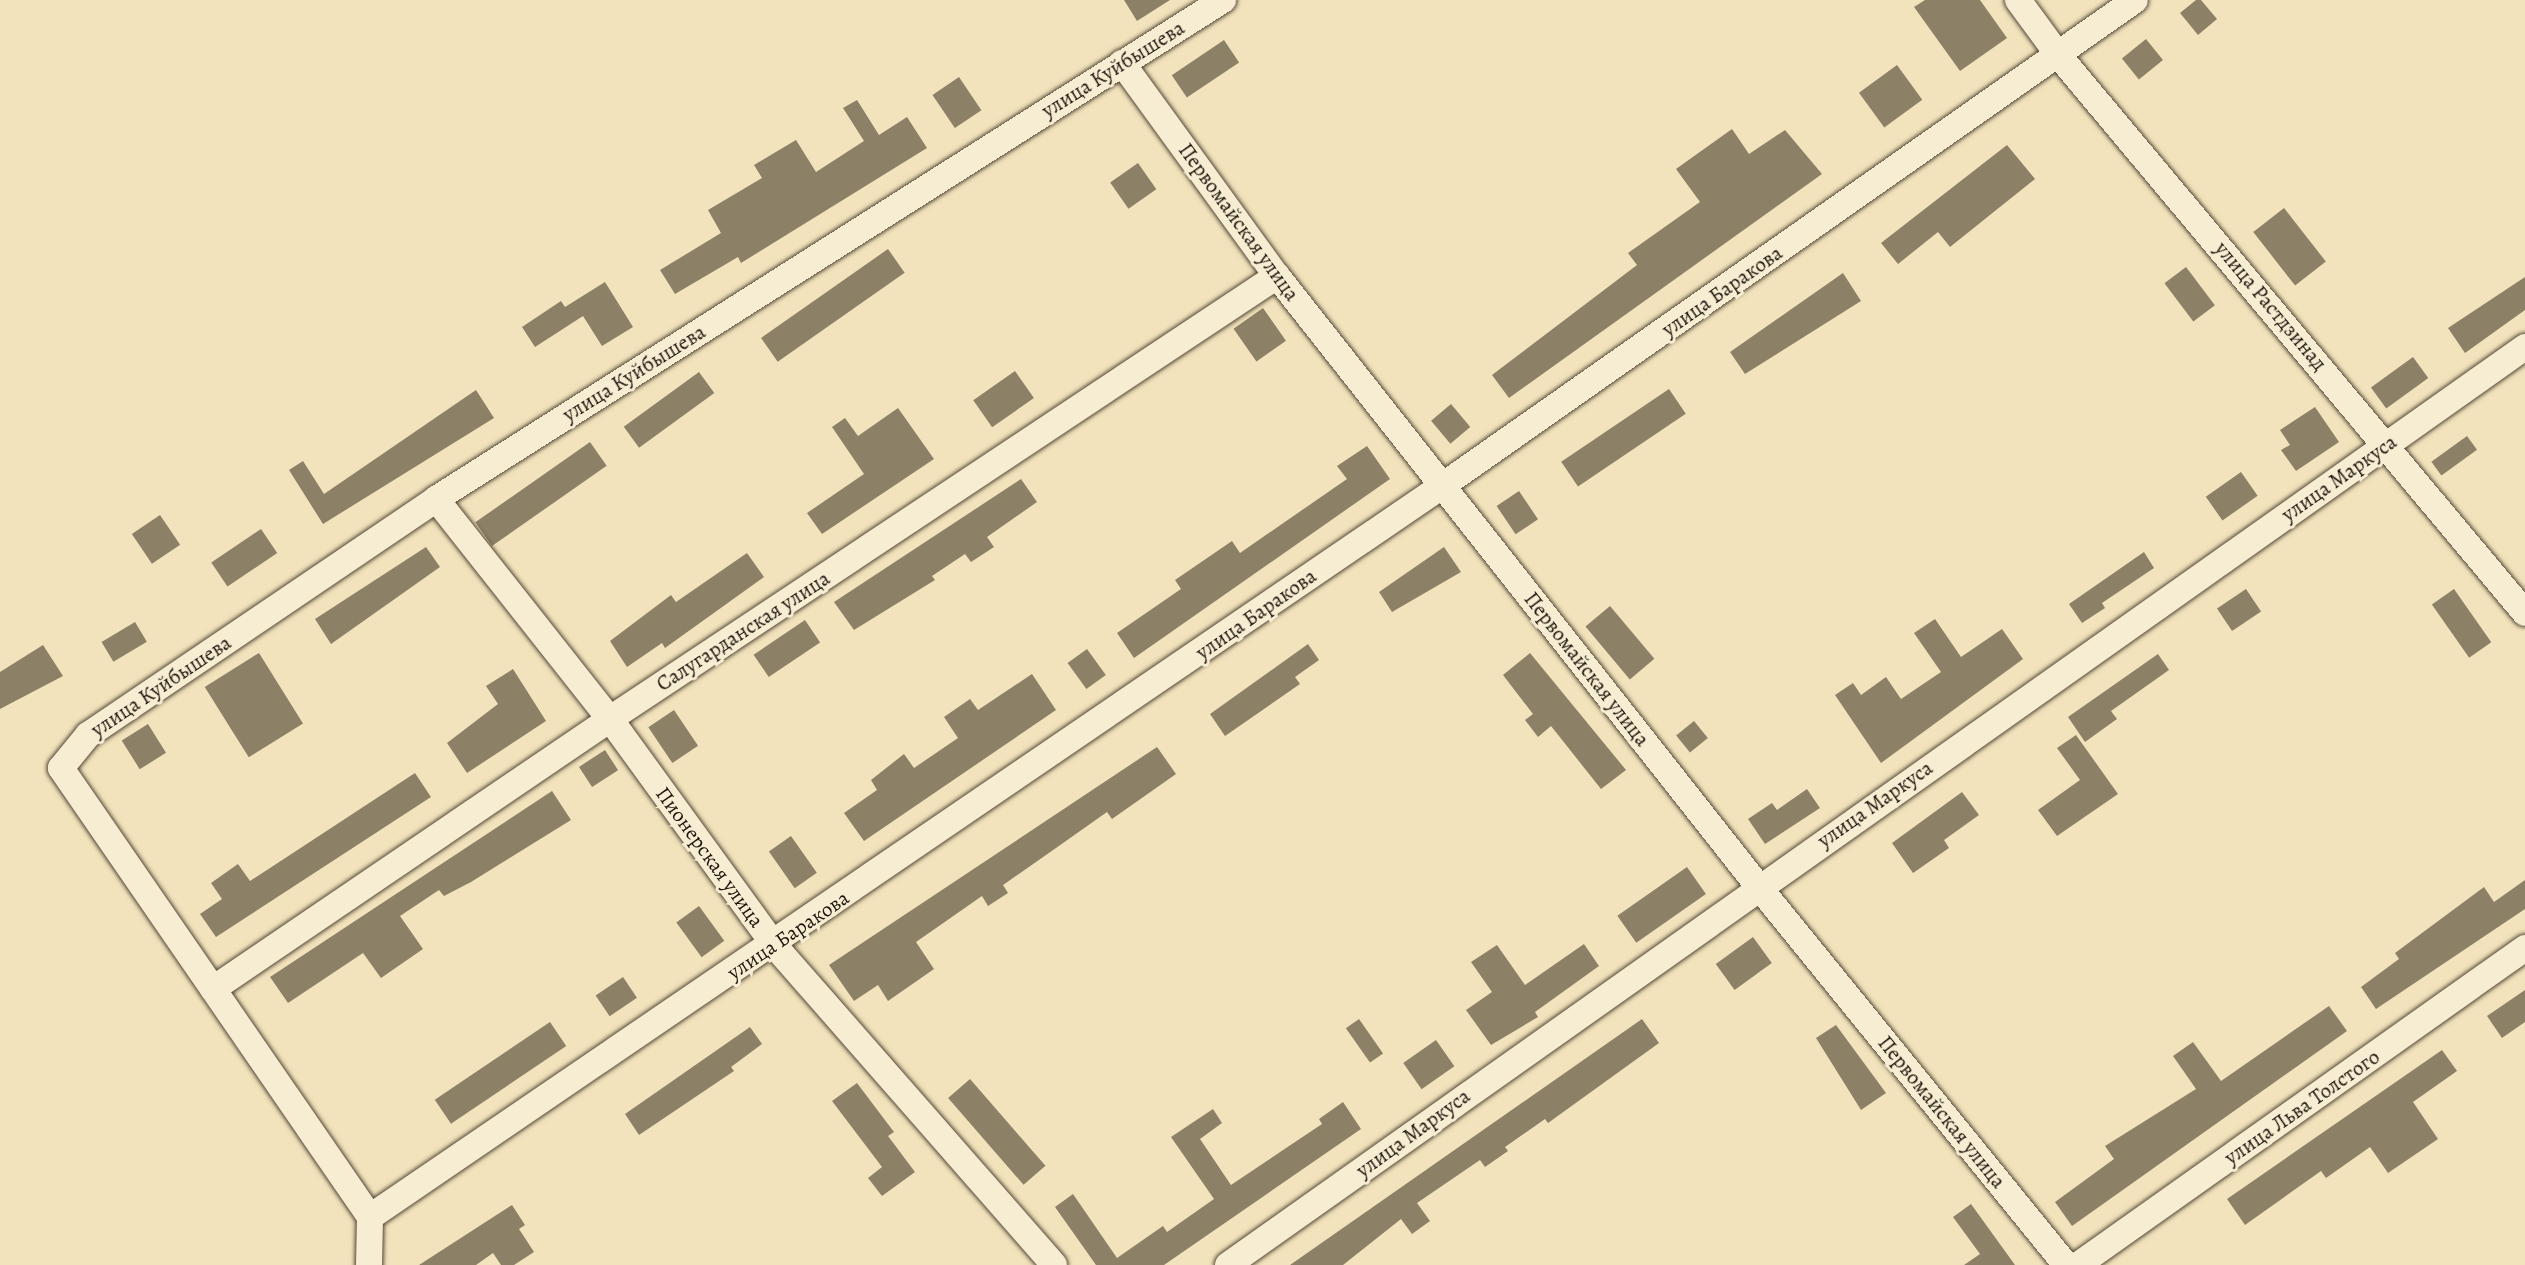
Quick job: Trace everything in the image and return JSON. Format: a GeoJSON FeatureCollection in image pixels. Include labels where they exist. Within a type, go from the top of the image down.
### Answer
{"type":"FeatureCollection","features":[{"type":"Feature","properties":{"kind":"street","name":"улица Куйбышева"},"geometry":{"type":"LineString","coordinates":[[213,989],[61,768],[88,735],[436,499],[1223,0]]}},
{"type":"Feature","properties":{"kind":"street","name":"улица Растдзинад"},"geometry":{"type":"LineString","coordinates":[[2018,0],[2059,56],[2388,444],[2525,612]]}},
{"type":"Feature","properties":{"kind":"street","name":"улица Баракова"},"geometry":{"type":"LineString","coordinates":[[370,1217],[774,945],[1442,486],[2059,56],[2134,0]]}},
{"type":"Feature","properties":{"kind":"street","name":"Первомайская улица"},"geometry":{"type":"LineString","coordinates":[[1122,63],[1277,276],[1758,886],[2066,1265]]}},
{"type":"Feature","properties":{"kind":"street","name":"Салугарданская улица"},"geometry":{"type":"LineString","coordinates":[[213,989],[610,719],[1277,276]]}},
{"type":"Feature","properties":{"kind":"street","name":"улица Маркуса"},"geometry":{"type":"LineString","coordinates":[[1228,1265],[1758,886],[2525,347]]}},
{"type":"Feature","properties":{"kind":"street","name":"Пионерская улица"},"geometry":{"type":"LineString","coordinates":[[436,499],[610,719],[774,945],[1054,1265]]}},
{"type":"Feature","properties":{"kind":"street","name":"улица Льва Толстого"},"geometry":{"type":"LineString","coordinates":[[2078,1265],[2525,948]]}},
{"type":"Feature","properties":{"kind":"street"},"geometry":{"type":"LineString","coordinates":[[213,989],[370,1217],[369,1265]]}},
{"type":"Feature","properties":{"kind":"building"},"geometry":{"type":"Polygon","coordinates":[[[1124,0],[1170,0],[1137,21],[1124,0]]]}},
{"type":"Feature","properties":{"kind":"building"},"geometry":{"type":"Polygon","coordinates":[[[1925,0],[1980,0],[2007,38],[1960,71],[1914,7],[1925,0]]]}},
{"type":"Feature","properties":{"kind":"building"},"geometry":{"type":"Polygon","coordinates":[[[2196,0],[2201,0],[2217,19],[2198,35],[2180,13],[2196,0]]]}},
{"type":"Feature","properties":{"kind":"building"},"geometry":{"type":"Polygon","coordinates":[[[2146,39],[2163,60],[2139,79],[2122,59],[2146,39]]]}},
{"type":"Feature","properties":{"kind":"building"},"geometry":{"type":"Polygon","coordinates":[[[1224,40],[1239,62],[1187,98],[1172,75],[1224,40]]]}},
{"type":"Feature","properties":{"kind":"building"},"geometry":{"type":"Polygon","coordinates":[[[1897,65],[1922,100],[1884,127],[1859,93],[1897,65]]]}},
{"type":"Feature","properties":{"kind":"building"},"geometry":{"type":"Polygon","coordinates":[[[959,77],[981,110],[955,128],[932,95],[959,77]]]}},
{"type":"Feature","properties":{"kind":"building"},"geometry":{"type":"Polygon","coordinates":[[[857,100],[879,135],[907,117],[927,148],[741,263],[738,257],[675,294],[660,270],[721,233],[708,210],[762,178],[754,165],[796,140],[816,172],[864,141],[843,108],[857,100]]]}},
{"type":"Feature","properties":{"kind":"building"},"geometry":{"type":"Polygon","coordinates":[[[1732,129],[1749,154],[1785,130],[1822,174],[1509,398],[1492,375],[1637,265],[1628,253],[1700,202],[1676,169],[1732,129]]]}},
{"type":"Feature","properties":{"kind":"building"},"geometry":{"type":"Polygon","coordinates":[[[2007,145],[2035,179],[1950,247],[1938,232],[1898,264],[1881,243],[2007,145]]]}},
{"type":"Feature","properties":{"kind":"building"},"geometry":{"type":"Polygon","coordinates":[[[1138,163],[1156,189],[1129,209],[1110,183],[1138,163]]]}},
{"type":"Feature","properties":{"kind":"building"},"geometry":{"type":"Polygon","coordinates":[[[2284,208],[2326,262],[2295,286],[2253,232],[2284,208]]]}},
{"type":"Feature","properties":{"kind":"building"},"geometry":{"type":"Polygon","coordinates":[[[888,249],[905,273],[778,362],[761,338],[888,249]]]}},
{"type":"Feature","properties":{"kind":"building"},"geometry":{"type":"Polygon","coordinates":[[[2186,267],[2215,305],[2193,322],[2164,283],[2186,267]]]}},
{"type":"Feature","properties":{"kind":"building"},"geometry":{"type":"Polygon","coordinates":[[[1843,273],[1861,301],[1745,374],[1730,352],[1843,273]]]}},
{"type":"Feature","properties":{"kind":"building"},"geometry":{"type":"Polygon","coordinates":[[[2525,277],[2525,310],[2465,353],[2448,328],[2525,277]]]}},
{"type":"Feature","properties":{"kind":"building"},"geometry":{"type":"Polygon","coordinates":[[[605,282],[633,327],[602,346],[583,316],[535,347],[522,327],[561,301],[565,307],[605,282]]]}},
{"type":"Feature","properties":{"kind":"building"},"geometry":{"type":"Polygon","coordinates":[[[1263,308],[1286,341],[1256,361],[1234,329],[1263,308]]]}},
{"type":"Feature","properties":{"kind":"building"},"geometry":{"type":"Polygon","coordinates":[[[2413,357],[2428,378],[2386,409],[2371,388],[2413,357]]]}},
{"type":"Feature","properties":{"kind":"building"},"geometry":{"type":"Polygon","coordinates":[[[1015,371],[1034,398],[992,427],[973,400],[1015,371]]]}},
{"type":"Feature","properties":{"kind":"building"},"geometry":{"type":"Polygon","coordinates":[[[699,372],[714,393],[639,448],[624,427],[699,372]]]}},
{"type":"Feature","properties":{"kind":"building"},"geometry":{"type":"Polygon","coordinates":[[[1669,389],[1686,414],[1578,487],[1561,462],[1669,389]]]}},
{"type":"Feature","properties":{"kind":"building"},"geometry":{"type":"Polygon","coordinates":[[[476,390],[494,418],[323,524],[289,470],[303,461],[324,494],[476,390]]]}},
{"type":"Feature","properties":{"kind":"building"},"geometry":{"type":"Polygon","coordinates":[[[1451,404],[1470,427],[1450,444],[1431,421],[1451,404]]]}},
{"type":"Feature","properties":{"kind":"building"},"geometry":{"type":"Polygon","coordinates":[[[2315,407],[2339,442],[2296,471],[2281,450],[2290,445],[2280,430],[2315,407]]]}},
{"type":"Feature","properties":{"kind":"building"},"geometry":{"type":"Polygon","coordinates":[[[898,408],[934,459],[822,534],[807,513],[864,474],[832,427],[845,418],[858,436],[898,408]]]}},
{"type":"Feature","properties":{"kind":"building"},"geometry":{"type":"Polygon","coordinates":[[[2467,436],[2477,450],[2441,476],[2431,462],[2467,436]]]}},
{"type":"Feature","properties":{"kind":"building"},"geometry":{"type":"Polygon","coordinates":[[[590,442],[607,466],[492,546],[475,522],[590,442]]]}},
{"type":"Feature","properties":{"kind":"building"},"geometry":{"type":"Polygon","coordinates":[[[1367,446],[1390,479],[1134,658],[1117,633],[1181,589],[1175,580],[1232,541],[1240,553],[1347,479],[1337,466],[1367,446]]]}},
{"type":"Feature","properties":{"kind":"building"},"geometry":{"type":"Polygon","coordinates":[[[2241,472],[2258,496],[2222,520],[2206,497],[2241,472]]]}},
{"type":"Feature","properties":{"kind":"building"},"geometry":{"type":"Polygon","coordinates":[[[1021,479],[1037,502],[987,537],[994,547],[971,562],[965,554],[932,576],[935,580],[854,630],[834,602],[1021,479]]]}},
{"type":"Feature","properties":{"kind":"building"},"geometry":{"type":"Polygon","coordinates":[[[1519,491],[1538,519],[1516,534],[1497,506],[1519,491]]]}},
{"type":"Feature","properties":{"kind":"building"},"geometry":{"type":"Polygon","coordinates":[[[160,515],[180,545],[152,564],[132,534],[160,515]]]}},
{"type":"Feature","properties":{"kind":"building"},"geometry":{"type":"Polygon","coordinates":[[[261,529],[277,553],[227,587],[211,563],[261,529]]]}},
{"type":"Feature","properties":{"kind":"building"},"geometry":{"type":"Polygon","coordinates":[[[426,547],[440,567],[331,644],[315,619],[426,547]]]}},
{"type":"Feature","properties":{"kind":"building"},"geometry":{"type":"Polygon","coordinates":[[[1444,547],[1461,572],[1392,612],[1379,592],[1444,547]]]}},
{"type":"Feature","properties":{"kind":"building"},"geometry":{"type":"Polygon","coordinates":[[[2144,552],[2154,568],[2102,603],[2105,608],[2082,623],[2069,604],[2144,552]]]}},
{"type":"Feature","properties":{"kind":"building"},"geometry":{"type":"Polygon","coordinates":[[[747,553],[764,577],[665,648],[662,643],[627,667],[610,641],[671,595],[676,602],[747,553]]]}},
{"type":"Feature","properties":{"kind":"building"},"geometry":{"type":"Polygon","coordinates":[[[2246,589],[2261,611],[2232,631],[2217,609],[2246,589]]]}},
{"type":"Feature","properties":{"kind":"building"},"geometry":{"type":"Polygon","coordinates":[[[2454,589],[2491,642],[2469,658],[2432,604],[2454,589]]]}},
{"type":"Feature","properties":{"kind":"building"},"geometry":{"type":"Polygon","coordinates":[[[1610,606],[1654,659],[1630,679],[1585,627],[1610,606]]]}},
{"type":"Feature","properties":{"kind":"building"},"geometry":{"type":"Polygon","coordinates":[[[1935,619],[1961,657],[2002,629],[2023,659],[1881,763],[1835,695],[1853,683],[1861,695],[1886,677],[1901,699],[1941,672],[1914,633],[1935,619]]]}},
{"type":"Feature","properties":{"kind":"building"},"geometry":{"type":"Polygon","coordinates":[[[805,620],[820,642],[769,677],[754,655],[805,620]]]}},
{"type":"Feature","properties":{"kind":"building"},"geometry":{"type":"Polygon","coordinates":[[[135,622],[147,642],[113,662],[102,642],[135,622]]]}},
{"type":"Feature","properties":{"kind":"building"},"geometry":{"type":"Polygon","coordinates":[[[1308,644],[1319,660],[1295,677],[1300,684],[1225,736],[1210,714],[1308,644]]]}},
{"type":"Feature","properties":{"kind":"building"},"geometry":{"type":"Polygon","coordinates":[[[43,645],[63,676],[0,709],[0,672],[43,645]]]}},
{"type":"Feature","properties":{"kind":"building"},"geometry":{"type":"Polygon","coordinates":[[[1087,649],[1106,675],[1086,689],[1068,663],[1087,649]]]}},
{"type":"Feature","properties":{"kind":"building"},"geometry":{"type":"Polygon","coordinates":[[[259,653],[303,723],[249,757],[205,687],[259,653]]]}},
{"type":"Feature","properties":{"kind":"building"},"geometry":{"type":"Polygon","coordinates":[[[1530,653],[1626,770],[1601,789],[1551,726],[1538,737],[1525,720],[1533,714],[1503,675],[1530,653]]]}},
{"type":"Feature","properties":{"kind":"building"},"geometry":{"type":"Polygon","coordinates":[[[2158,654],[2169,670],[2111,711],[2117,719],[2085,742],[2068,717],[2158,654]]]}},
{"type":"Feature","properties":{"kind":"building"},"geometry":{"type":"Polygon","coordinates":[[[513,669],[546,721],[467,773],[447,743],[498,704],[486,686],[513,669]]]}},
{"type":"Feature","properties":{"kind":"building"},"geometry":{"type":"Polygon","coordinates":[[[1032,674],[1056,710],[864,841],[844,813],[877,790],[871,780],[904,754],[914,768],[958,738],[944,717],[970,699],[978,710],[1032,674]]]}},
{"type":"Feature","properties":{"kind":"building"},"geometry":{"type":"Polygon","coordinates":[[[674,710],[698,746],[672,763],[648,727],[674,710]]]}},
{"type":"Feature","properties":{"kind":"building"},"geometry":{"type":"Polygon","coordinates":[[[1694,721],[1708,738],[1690,753],[1676,735],[1694,721]]]}},
{"type":"Feature","properties":{"kind":"building"},"geometry":{"type":"Polygon","coordinates":[[[148,724],[166,753],[140,769],[122,740],[148,724]]]}},
{"type":"Feature","properties":{"kind":"building"},"geometry":{"type":"Polygon","coordinates":[[[2076,735],[2118,794],[2057,836],[2038,810],[2080,780],[2057,748],[2076,735]]]}},
{"type":"Feature","properties":{"kind":"building"},"geometry":{"type":"Polygon","coordinates":[[[1157,747],[1176,774],[1112,819],[1107,812],[1003,885],[1008,893],[988,906],[982,896],[916,942],[934,969],[888,1001],[878,985],[854,1001],[829,965],[1157,747]]]}},
{"type":"Feature","properties":{"kind":"building"},"geometry":{"type":"Polygon","coordinates":[[[605,750],[618,770],[592,787],[579,767],[605,750]]]}},
{"type":"Feature","properties":{"kind":"building"},"geometry":{"type":"Polygon","coordinates":[[[415,773],[431,797],[216,937],[200,914],[222,899],[211,883],[238,864],[250,881],[415,773]]]}},
{"type":"Feature","properties":{"kind":"building"},"geometry":{"type":"Polygon","coordinates":[[[1807,789],[1820,808],[1765,844],[1748,819],[1772,803],[1777,810],[1807,789]]]}},
{"type":"Feature","properties":{"kind":"building"},"geometry":{"type":"Polygon","coordinates":[[[552,791],[571,820],[471,882],[444,896],[439,890],[400,916],[423,949],[381,978],[363,953],[288,1003],[270,977],[552,791]]]}},
{"type":"Feature","properties":{"kind":"building"},"geometry":{"type":"Polygon","coordinates":[[[1962,792],[1979,815],[1944,840],[1949,848],[1913,873],[1892,843],[1962,792]]]}},
{"type":"Feature","properties":{"kind":"building"},"geometry":{"type":"Polygon","coordinates":[[[791,836],[817,873],[795,888],[769,851],[791,836]]]}},
{"type":"Feature","properties":{"kind":"building"},"geometry":{"type":"Polygon","coordinates":[[[1687,867],[1706,894],[1636,943],[1617,916],[1687,867]]]}},
{"type":"Feature","properties":{"kind":"building"},"geometry":{"type":"Polygon","coordinates":[[[2525,880],[2525,909],[2376,1009],[2361,987],[2399,959],[2395,953],[2484,887],[2494,902],[2525,880]]]}},
{"type":"Feature","properties":{"kind":"building"},"geometry":{"type":"Polygon","coordinates":[[[699,906],[724,941],[702,957],[676,922],[699,906]]]}},
{"type":"Feature","properties":{"kind":"building"},"geometry":{"type":"Polygon","coordinates":[[[1753,937],[1772,963],[1735,990],[1716,964],[1753,937]]]}},
{"type":"Feature","properties":{"kind":"building"},"geometry":{"type":"Polygon","coordinates":[[[1584,944],[1599,966],[1535,1012],[1538,1017],[1491,1045],[1466,1010],[1492,992],[1471,962],[1497,945],[1525,985],[1584,944]]]}},
{"type":"Feature","properties":{"kind":"building"},"geometry":{"type":"Polygon","coordinates":[[[623,977],[637,998],[610,1016],[596,995],[623,977]]]}},
{"type":"Feature","properties":{"kind":"building"},"geometry":{"type":"Polygon","coordinates":[[[2525,990],[2525,1022],[2502,1038],[2487,1016],[2525,990]]]}},
{"type":"Feature","properties":{"kind":"building"},"geometry":{"type":"Polygon","coordinates":[[[2329,1006],[2347,1031],[2072,1226],[2055,1202],[2114,1159],[2105,1146],[2196,1089],[2173,1056],[2193,1042],[2221,1081],[2329,1006]]]}},
{"type":"Feature","properties":{"kind":"building"},"geometry":{"type":"Polygon","coordinates":[[[1359,1019],[1383,1053],[1370,1063],[1346,1028],[1359,1019]]]}},
{"type":"Feature","properties":{"kind":"building"},"geometry":{"type":"Polygon","coordinates":[[[1642,1019],[1659,1043],[1548,1123],[1545,1119],[1505,1147],[1508,1151],[1485,1167],[1480,1160],[1417,1203],[1430,1221],[1412,1234],[1401,1219],[1343,1265],[1290,1265],[1642,1019]]]}},
{"type":"Feature","properties":{"kind":"building"},"geometry":{"type":"Polygon","coordinates":[[[550,1022],[566,1046],[451,1124],[435,1100],[550,1022]]]}},
{"type":"Feature","properties":{"kind":"building"},"geometry":{"type":"Polygon","coordinates":[[[1836,1025],[1886,1093],[1861,1110],[1816,1038],[1836,1025]]]}},
{"type":"Feature","properties":{"kind":"building"},"geometry":{"type":"Polygon","coordinates":[[[750,1027],[762,1044],[731,1067],[734,1071],[639,1135],[625,1114],[750,1027]]]}},
{"type":"Feature","properties":{"kind":"building"},"geometry":{"type":"Polygon","coordinates":[[[1436,1040],[1454,1066],[1422,1089],[1403,1063],[1436,1040]]]}},
{"type":"Feature","properties":{"kind":"building"},"geometry":{"type":"Polygon","coordinates":[[[2442,1050],[2457,1071],[2413,1102],[2438,1139],[2388,1173],[2370,1147],[2326,1178],[2321,1171],[2245,1225],[2227,1199],[2442,1050]]]}},
{"type":"Feature","properties":{"kind":"building"},"geometry":{"type":"Polygon","coordinates":[[[970,1079],[1045,1166],[1024,1185],[948,1098],[970,1079]]]}},
{"type":"Feature","properties":{"kind":"building"},"geometry":{"type":"Polygon","coordinates":[[[857,1083],[894,1132],[888,1136],[915,1172],[882,1196],[868,1178],[882,1167],[832,1101],[857,1083]]]}},
{"type":"Feature","properties":{"kind":"building"},"geometry":{"type":"Polygon","coordinates":[[[1343,1102],[1361,1129],[1164,1265],[1096,1265],[1055,1207],[1073,1194],[1117,1258],[1163,1226],[1167,1232],[1214,1199],[1171,1137],[1213,1109],[1222,1123],[1200,1139],[1231,1185],[1322,1124],[1319,1119],[1343,1102]]]}},
{"type":"Feature","properties":{"kind":"building"},"geometry":{"type":"Polygon","coordinates":[[[1971,1204],[2015,1265],[1964,1265],[1980,1254],[1953,1217],[1971,1204]]]}},
{"type":"Feature","properties":{"kind":"building"},"geometry":{"type":"Polygon","coordinates":[[[512,1205],[525,1225],[519,1229],[534,1252],[514,1265],[501,1265],[493,1253],[476,1265],[419,1265],[512,1205]]]}}]}
